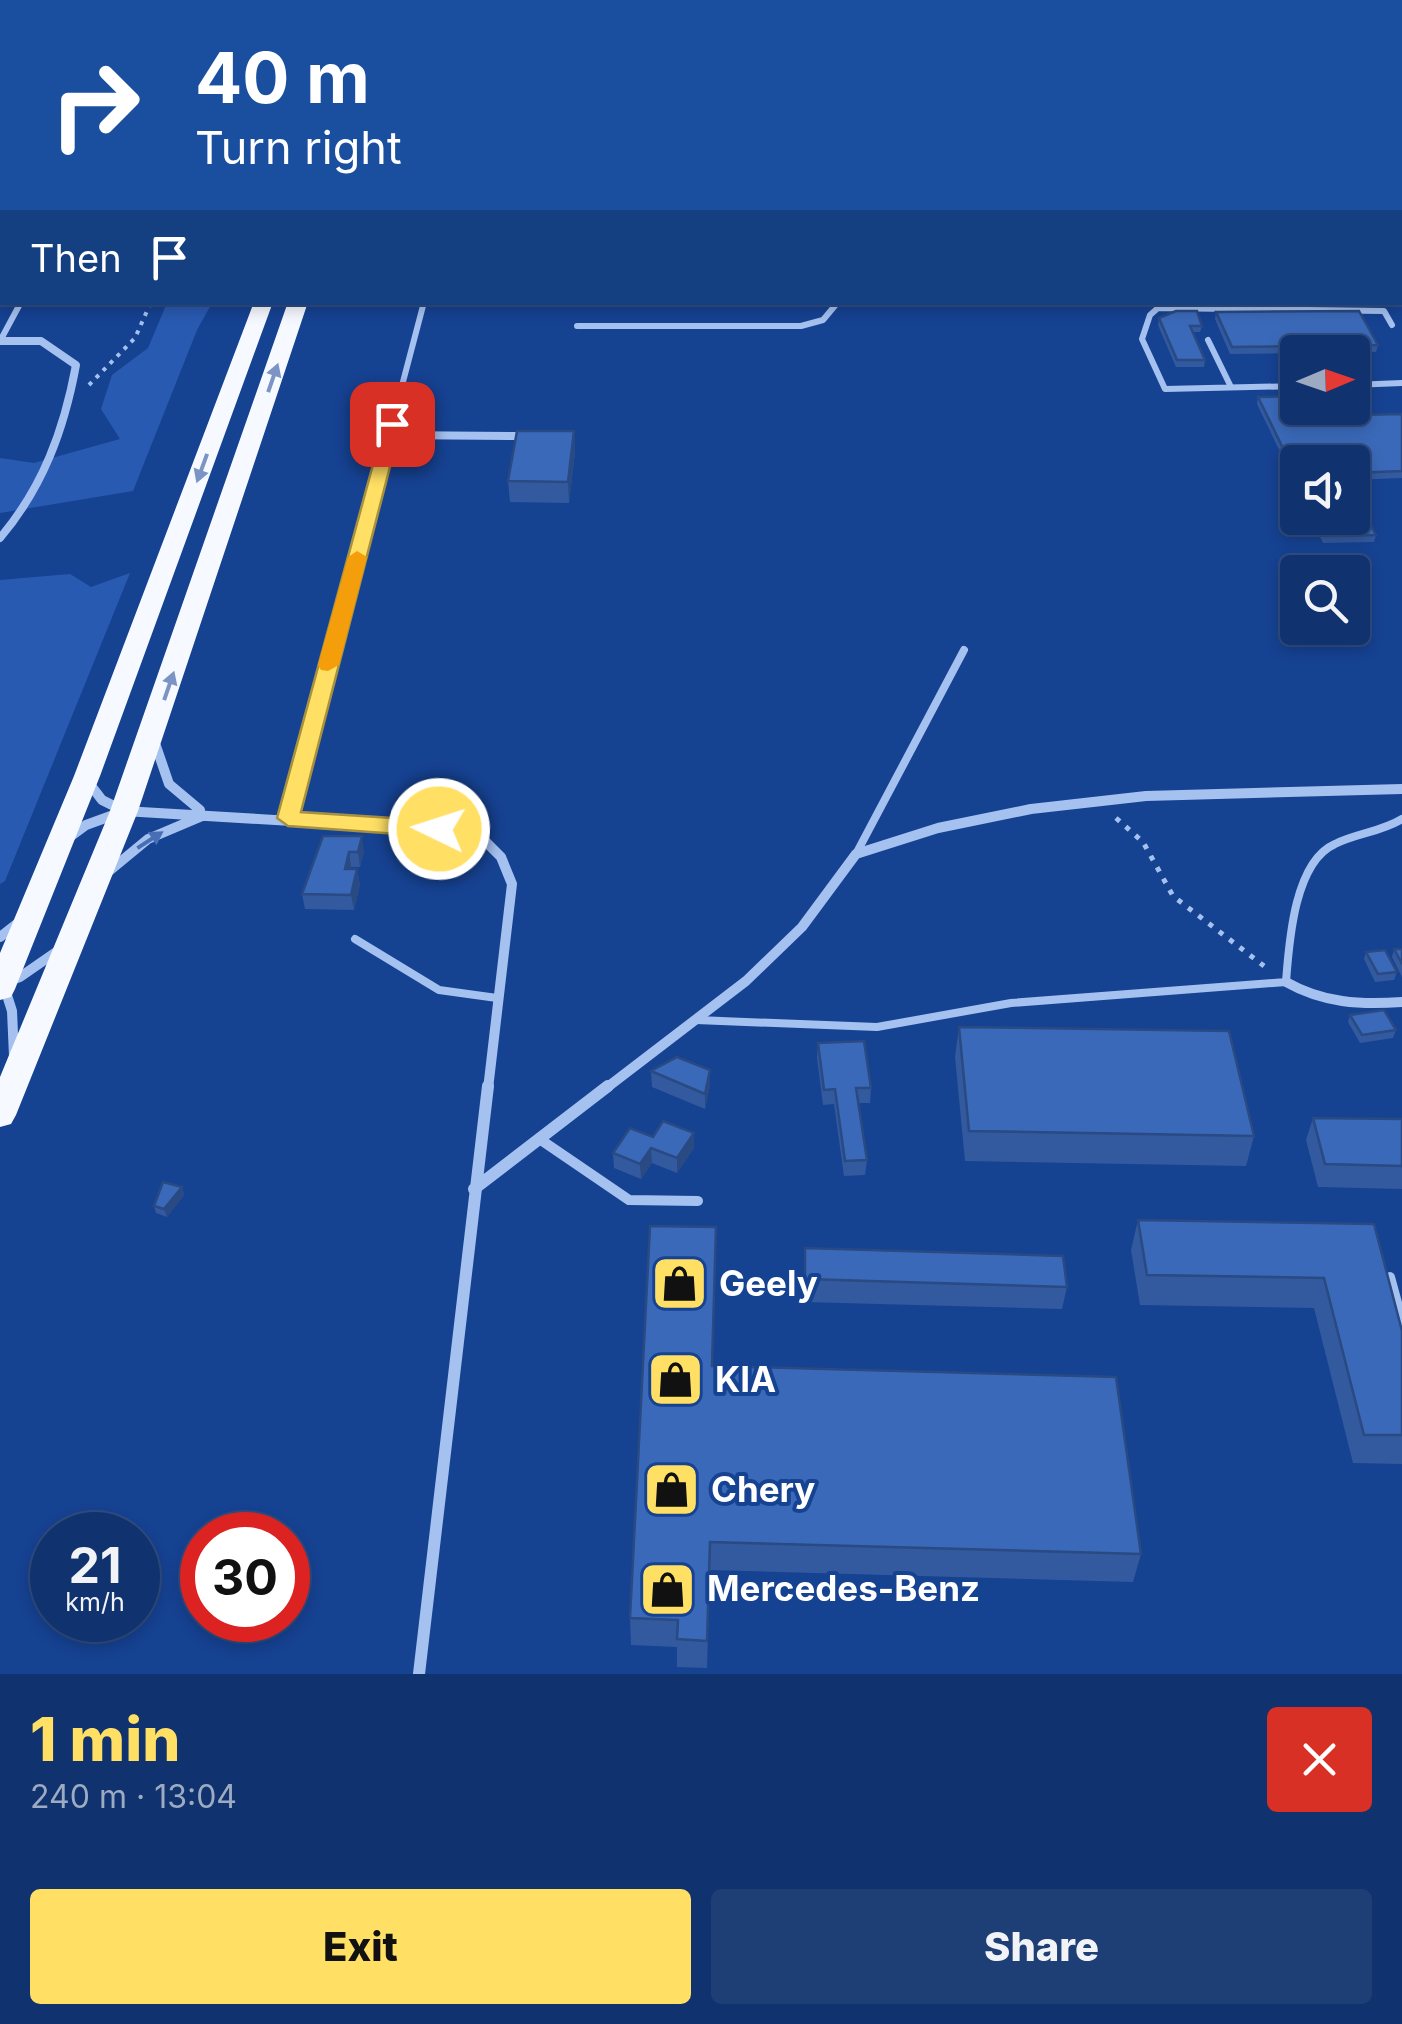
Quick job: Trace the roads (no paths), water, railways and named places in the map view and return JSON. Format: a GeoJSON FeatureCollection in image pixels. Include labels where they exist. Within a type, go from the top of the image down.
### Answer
{"type":"FeatureCollection","features":[{"type":"Feature","properties":{"kind":"highway"},"geometry":{"type":"LineString","coordinates":[[1,986],[87,776],[263,305]]}},
{"type":"Feature","properties":{"kind":"highway"},"geometry":{"type":"LineString","coordinates":[[0,1115],[124,810],[297,305]]}},
{"type":"Feature","properties":{"kind":"street"},"geometry":{"type":"LineString","coordinates":[[0,340],[40,340],[76,365],[70,405],[46,472],[0,538]]}},
{"type":"Feature","properties":{"kind":"street"},"geometry":{"type":"LineString","coordinates":[[288,818],[390,435],[522,436]]}},
{"type":"Feature","properties":{"kind":"street"},"geometry":{"type":"LineString","coordinates":[[154,728],[164,778],[178,797],[210,814]]}},
{"type":"Feature","properties":{"kind":"street"},"geometry":{"type":"LineString","coordinates":[[87,776],[102,800],[124,810],[476,832],[501,857],[512,884],[420,1674]]}},
{"type":"Feature","properties":{"kind":"street"},"geometry":{"type":"LineString","coordinates":[[474,1189],[746,981],[802,927],[856,854],[938,828],[1031,808],[1146,796],[1402,789]]}},
{"type":"Feature","properties":{"kind":"street"},"geometry":{"type":"LineString","coordinates":[[59,845],[86,826],[124,810]]}},
{"type":"Feature","properties":{"kind":"street"},"geometry":{"type":"LineString","coordinates":[[98,880],[148,839],[210,814]]}},
{"type":"Feature","properties":{"kind":"street"},"geometry":{"type":"LineString","coordinates":[[0,937],[33,908]]}},
{"type":"Feature","properties":{"kind":"street"},"geometry":{"type":"LineString","coordinates":[[16,1077],[12,1011],[1,986],[42,964],[77,930]]}},
{"type":"Feature","properties":{"kind":"street"},"geometry":{"type":"LineString","coordinates":[[1286,982],[1310,997],[1358,1006],[1402,1002]]}},
{"type":"Feature","properties":{"kind":"lane"},"geometry":{"type":"LineString","coordinates":[[0,340],[19,305]]}},
{"type":"Feature","properties":{"kind":"lane"},"geometry":{"type":"LineString","coordinates":[[390,435],[423,305]]}},
{"type":"Feature","properties":{"kind":"lane"},"geometry":{"type":"LineString","coordinates":[[576,326],[801,326],[823,320],[836,305]]}},
{"type":"Feature","properties":{"kind":"lane"},"geometry":{"type":"LineString","coordinates":[[1280,387],[1165,389],[1142,339],[1150,314],[1158,308],[1266,306],[1384,311],[1392,325]]}},
{"type":"Feature","properties":{"kind":"lane"},"geometry":{"type":"LineString","coordinates":[[1208,340],[1231,388]]}},
{"type":"Feature","properties":{"kind":"lane"},"geometry":{"type":"LineString","coordinates":[[1370,385],[1402,384]]}},
{"type":"Feature","properties":{"kind":"lane"},"geometry":{"type":"LineString","coordinates":[[856,854],[964,650]]}},
{"type":"Feature","properties":{"kind":"lane"},"geometry":{"type":"LineString","coordinates":[[696,1020],[877,1027],[1011,1003],[1286,982],[1288,954],[1308,868],[1328,847],[1382,833],[1402,820]]}},
{"type":"Feature","properties":{"kind":"lane"},"geometry":{"type":"LineString","coordinates":[[355,938],[439,990],[498,998]]}},
{"type":"Feature","properties":{"kind":"lane"},"geometry":{"type":"LineString","coordinates":[[540,1140],[629,1200],[698,1201]]}},
{"type":"Feature","properties":{"kind":"lane"},"geometry":{"type":"LineString","coordinates":[[1390,1277],[1402,1321]]}},
{"type":"Feature","properties":{"kind":"place","name":"Geely"},"geometry":{"type":"Point","coordinates":[680,1284]}},
{"type":"Feature","properties":{"kind":"place","name":"KIA"},"geometry":{"type":"Point","coordinates":[676,1380]}},
{"type":"Feature","properties":{"kind":"place","name":"Chery"},"geometry":{"type":"Point","coordinates":[672,1490]}},
{"type":"Feature","properties":{"kind":"place","name":"Mercedes-Benz"},"geometry":{"type":"Point","coordinates":[668,1589]}}]}
